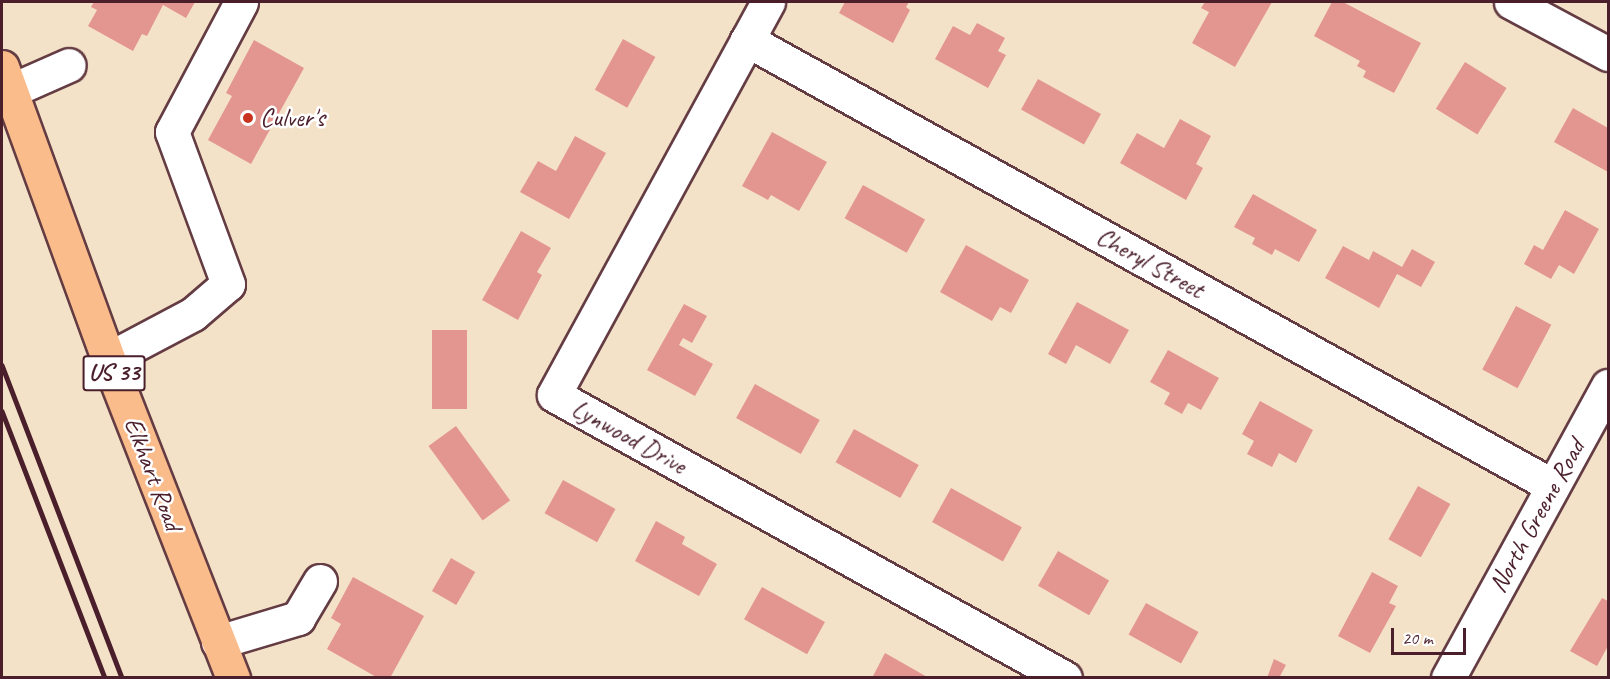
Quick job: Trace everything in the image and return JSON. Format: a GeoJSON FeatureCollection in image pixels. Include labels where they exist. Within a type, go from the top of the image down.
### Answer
{"type":"FeatureCollection","features":[{"type":"Feature","properties":{"kind":"highway","name":"Elkhart Road"},"geometry":{"type":"LineString","coordinates":[[6,79],[108,359],[233,678]]}},
{"type":"Feature","properties":{"kind":"street"},"geometry":{"type":"LineString","coordinates":[[108,359],[193,314],[228,284],[177,152],[172,132],[241,2]]}},
{"type":"Feature","properties":{"kind":"street"},"geometry":{"type":"LineString","coordinates":[[177,152],[260,2]]}},
{"type":"Feature","properties":{"kind":"street","name":"Lynwood Drive"},"geometry":{"type":"LineString","coordinates":[[768,2],[554,395],[1065,678]]}},
{"type":"Feature","properties":{"kind":"street"},"geometry":{"type":"LineString","coordinates":[[1511,2],[1608,54]]}},
{"type":"Feature","properties":{"kind":"street","name":"Cheryl Street"},"geometry":{"type":"LineString","coordinates":[[747,40],[1553,486]]}},
{"type":"Feature","properties":{"kind":"street"},"geometry":{"type":"LineString","coordinates":[[6,79],[69,65]]}},
{"type":"Feature","properties":{"kind":"street","name":"North Greene Road"},"geometry":{"type":"LineString","coordinates":[[1449,678],[1608,386]]}},
{"type":"Feature","properties":{"kind":"street"},"geometry":{"type":"LineString","coordinates":[[218,642],[298,618],[320,580]]}},
{"type":"Feature","properties":{"kind":"building"},"geometry":{"type":"Polygon","coordinates":[[[94,2],[195,2],[186,18],[163,5],[147,36],[142,34],[133,51],[88,26],[97,10],[91,7],[94,2]]]}},
{"type":"Feature","properties":{"kind":"building"},"geometry":{"type":"Polygon","coordinates":[[[845,2],[909,2],[906,7],[910,10],[893,43],[839,13],[845,2]]]}},
{"type":"Feature","properties":{"kind":"building"},"geometry":{"type":"Polygon","coordinates":[[[1205,2],[1272,2],[1235,67],[1192,43],[1209,12],[1201,8],[1205,2]]]}},
{"type":"Feature","properties":{"kind":"building"},"geometry":{"type":"Polygon","coordinates":[[[1332,2],[1343,2],[1421,43],[1394,93],[1363,77],[1366,71],[1357,66],[1360,61],[1314,36],[1332,2]]]}},
{"type":"Feature","properties":{"kind":"building"},"geometry":{"type":"Polygon","coordinates":[[[977,23],[1005,38],[998,51],[1006,55],[988,88],[935,59],[953,26],[970,35],[977,23]]]}},
{"type":"Feature","properties":{"kind":"building"},"geometry":{"type":"Polygon","coordinates":[[[623,39],[655,57],[627,108],[595,90],[623,39]]]}},
{"type":"Feature","properties":{"kind":"building","name":"Culver's"},"geometry":{"type":"Polygon","coordinates":[[[254,40],[304,68],[251,164],[208,140],[232,96],[226,93],[254,40]]]}},
{"type":"Feature","properties":{"kind":"building"},"geometry":{"type":"Polygon","coordinates":[[[1465,62],[1507,88],[1477,135],[1436,109],[1465,62]]]}},
{"type":"Feature","properties":{"kind":"building"},"geometry":{"type":"Polygon","coordinates":[[[1038,79],[1101,114],[1084,145],[1021,110],[1038,79]]]}},
{"type":"Feature","properties":{"kind":"building"},"geometry":{"type":"Polygon","coordinates":[[[1573,108],[1608,128],[1608,172],[1554,142],[1573,108]]]}},
{"type":"Feature","properties":{"kind":"building"},"geometry":{"type":"Polygon","coordinates":[[[1180,119],[1211,136],[1196,164],[1203,168],[1186,200],[1120,163],[1137,133],[1164,148],[1180,119]]]}},
{"type":"Feature","properties":{"kind":"building"},"geometry":{"type":"Polygon","coordinates":[[[772,132],[827,162],[799,211],[771,195],[768,200],[742,186],[772,132]]]}},
{"type":"Feature","properties":{"kind":"building"},"geometry":{"type":"Polygon","coordinates":[[[575,136],[606,153],[569,219],[520,192],[538,161],[556,171],[575,136]]]}},
{"type":"Feature","properties":{"kind":"building"},"geometry":{"type":"Polygon","coordinates":[[[863,185],[925,219],[907,253],[845,218],[863,185]]]}},
{"type":"Feature","properties":{"kind":"building"},"geometry":{"type":"Polygon","coordinates":[[[1253,194],[1317,230],[1299,262],[1275,249],[1272,255],[1252,244],[1255,238],[1234,227],[1253,194]]]}},
{"type":"Feature","properties":{"kind":"building"},"geometry":{"type":"Polygon","coordinates":[[[1565,210],[1599,229],[1574,274],[1559,265],[1551,279],[1524,264],[1534,245],[1543,250],[1565,210]]]}},
{"type":"Feature","properties":{"kind":"building"},"geometry":{"type":"Polygon","coordinates":[[[521,231],[551,248],[537,272],[542,275],[518,320],[482,300],[521,231]]]}},
{"type":"Feature","properties":{"kind":"building"},"geometry":{"type":"Polygon","coordinates":[[[966,245],[1029,280],[1011,313],[1000,307],[992,321],[940,292],[966,245]]]}},
{"type":"Feature","properties":{"kind":"building"},"geometry":{"type":"Polygon","coordinates":[[[1343,246],[1369,260],[1373,251],[1402,267],[1412,249],[1435,262],[1421,287],[1397,274],[1379,308],[1325,278],[1343,246]]]}},
{"type":"Feature","properties":{"kind":"building"},"geometry":{"type":"Polygon","coordinates":[[[1077,302],[1129,330],[1110,364],[1076,345],[1066,364],[1048,354],[1077,302]]]}},
{"type":"Feature","properties":{"kind":"building"},"geometry":{"type":"Polygon","coordinates":[[[684,304],[707,316],[692,343],[683,338],[679,345],[713,364],[695,396],[647,370],[684,304]]]}},
{"type":"Feature","properties":{"kind":"building"},"geometry":{"type":"Polygon","coordinates":[[[1516,306],[1551,325],[1518,388],[1482,370],[1516,306]]]}},
{"type":"Feature","properties":{"kind":"building"},"geometry":{"type":"Polygon","coordinates":[[[432,330],[467,330],[467,409],[432,409],[432,330]]]}},
{"type":"Feature","properties":{"kind":"building"},"geometry":{"type":"Polygon","coordinates":[[[1168,350],[1219,378],[1201,410],[1188,403],[1182,414],[1164,404],[1170,393],[1150,382],[1168,350]]]}},
{"type":"Feature","properties":{"kind":"building"},"geometry":{"type":"Polygon","coordinates":[[[755,384],[820,420],[801,454],[736,418],[755,384]]]}},
{"type":"Feature","properties":{"kind":"building"},"geometry":{"type":"Polygon","coordinates":[[[1260,401],[1313,430],[1296,463],[1279,453],[1272,467],[1247,454],[1254,441],[1242,434],[1260,401]]]}},
{"type":"Feature","properties":{"kind":"building"},"geometry":{"type":"Polygon","coordinates":[[[456,426],[510,500],[483,520],[428,446],[456,426]]]}},
{"type":"Feature","properties":{"kind":"building"},"geometry":{"type":"Polygon","coordinates":[[[854,429],[919,465],[900,498],[836,462],[854,429]]]}},
{"type":"Feature","properties":{"kind":"building"},"geometry":{"type":"Polygon","coordinates":[[[563,480],[615,509],[597,542],[545,513],[563,480]]]}},
{"type":"Feature","properties":{"kind":"building"},"geometry":{"type":"Polygon","coordinates":[[[1418,486],[1450,504],[1421,557],[1388,539],[1418,486]]]}},
{"type":"Feature","properties":{"kind":"building"},"geometry":{"type":"Polygon","coordinates":[[[951,488],[1022,527],[1003,561],[932,522],[951,488]]]}},
{"type":"Feature","properties":{"kind":"building"},"geometry":{"type":"Polygon","coordinates":[[[656,521],[685,537],[682,544],[717,564],[699,596],[635,561],[656,521]]]}},
{"type":"Feature","properties":{"kind":"building"},"geometry":{"type":"Polygon","coordinates":[[[1058,551],[1109,580],[1089,615],[1038,586],[1058,551]]]}},
{"type":"Feature","properties":{"kind":"building"},"geometry":{"type":"Polygon","coordinates":[[[451,558],[475,572],[456,605],[432,591],[451,558]]]}},
{"type":"Feature","properties":{"kind":"building"},"geometry":{"type":"Polygon","coordinates":[[[1372,572],[1398,586],[1389,603],[1396,606],[1370,653],[1338,636],[1372,572]]]}},
{"type":"Feature","properties":{"kind":"building"},"geometry":{"type":"Polygon","coordinates":[[[353,577],[424,616],[390,678],[378,678],[327,649],[341,624],[331,618],[353,577]]]}},
{"type":"Feature","properties":{"kind":"building"},"geometry":{"type":"Polygon","coordinates":[[[762,587],[825,622],[807,654],[744,619],[762,587]]]}},
{"type":"Feature","properties":{"kind":"building"},"geometry":{"type":"Polygon","coordinates":[[[1602,598],[1608,601],[1608,646],[1597,666],[1570,651],[1602,598]]]}},
{"type":"Feature","properties":{"kind":"building"},"geometry":{"type":"Polygon","coordinates":[[[1146,603],[1198,632],[1181,664],[1129,634],[1146,603]]]}},
{"type":"Feature","properties":{"kind":"building"},"geometry":{"type":"Polygon","coordinates":[[[885,653],[929,678],[872,678],[885,653]]]}},
{"type":"Feature","properties":{"kind":"building"},"geometry":{"type":"Polygon","coordinates":[[[1274,659],[1286,665],[1279,678],[1267,678],[1274,659]]]}},
{"type":"Feature","properties":{"kind":"railway"},"geometry":{"type":"LineString","coordinates":[[2,365],[122,678]]}},
{"type":"Feature","properties":{"kind":"railway"},"geometry":{"type":"LineString","coordinates":[[2,411],[105,678]]}},
{"type":"Feature","properties":{"kind":"place","name":"Culver's"},"geometry":{"type":"Point","coordinates":[248,118]}}]}
